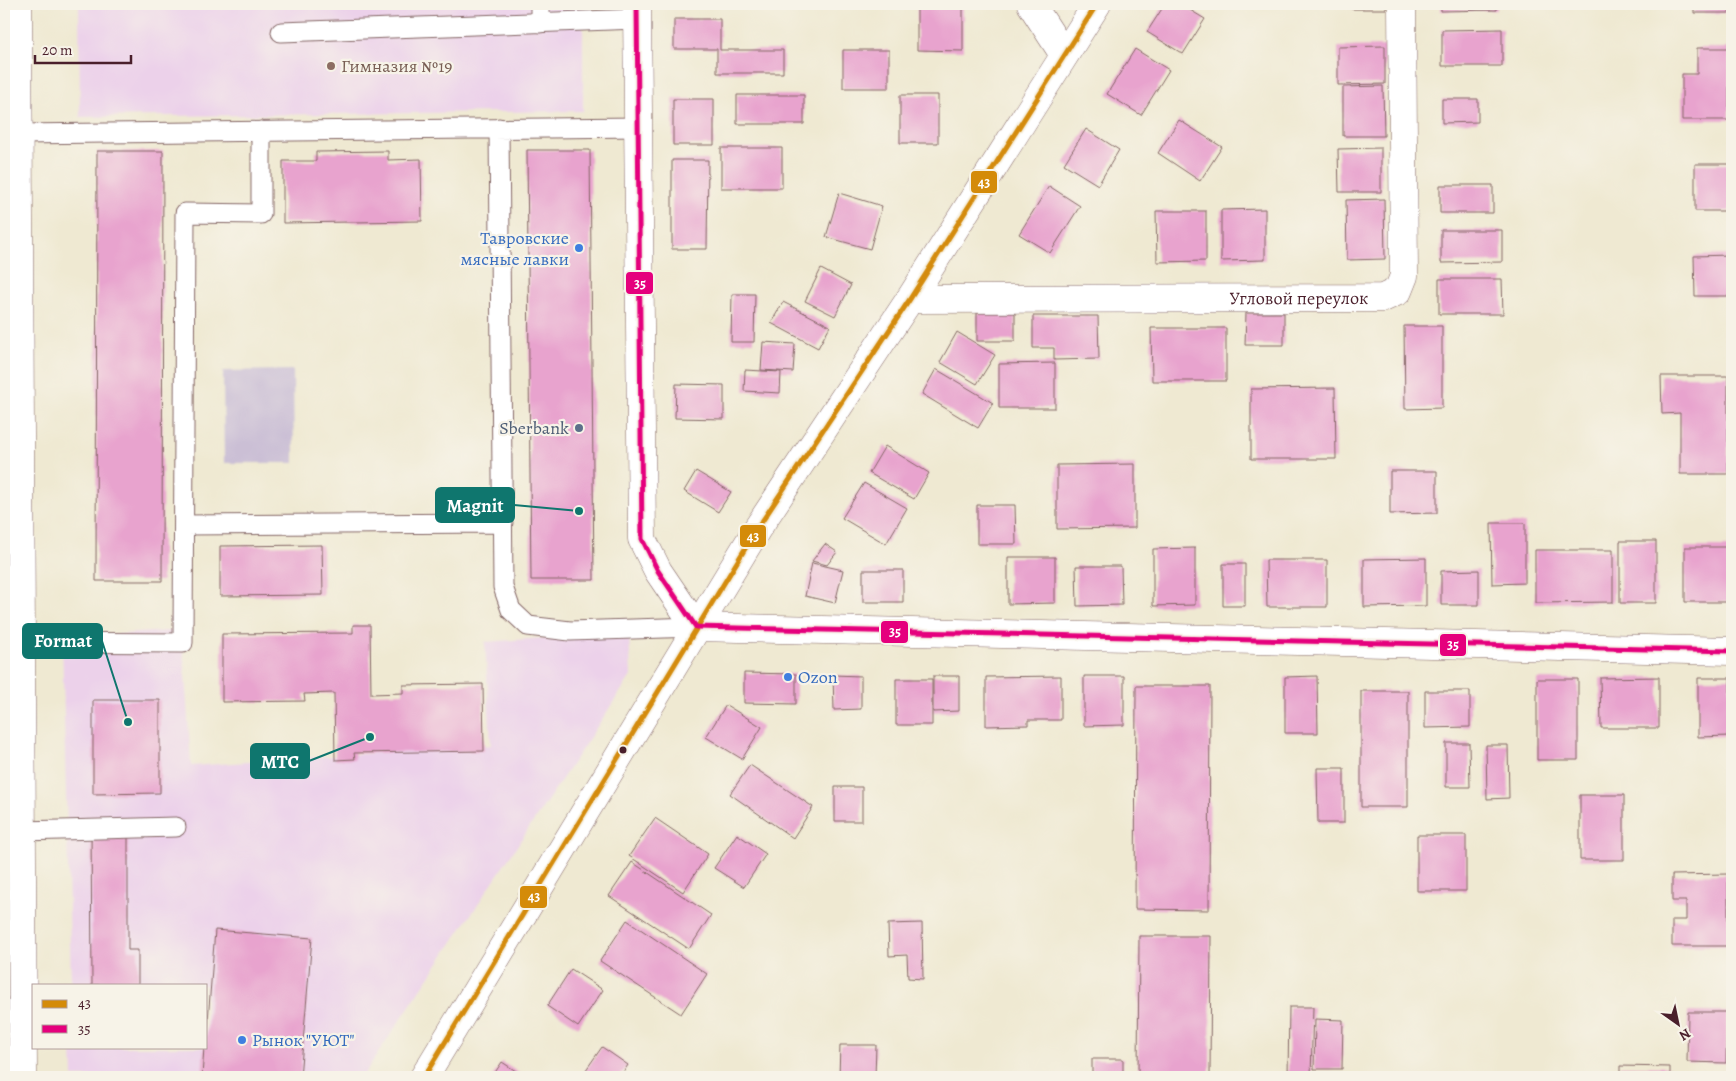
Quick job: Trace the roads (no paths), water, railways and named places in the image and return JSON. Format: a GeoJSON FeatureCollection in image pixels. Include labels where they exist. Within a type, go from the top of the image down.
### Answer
{"type":"FeatureCollection","features":[{"type":"Feature","properties":{"kind":"street"},"geometry":{"type":"LineString","coordinates":[[18,4],[20,642],[23,687],[23,1077]]}},
{"type":"Feature","properties":{"kind":"street"},"geometry":{"type":"LineString","coordinates":[[1031,4],[1064,56]]}},
{"type":"Feature","properties":{"kind":"street"},"geometry":{"type":"LineString","coordinates":[[424,1077],[757,529],[910,300],[1096,4]]}},
{"type":"Feature","properties":{"kind":"street","name":"Угловой переулок"},"geometry":{"type":"LineString","coordinates":[[910,300],[1383,298],[1398,291],[1404,276],[1402,4]]}},
{"type":"Feature","properties":{"kind":"street"},"geometry":{"type":"LineString","coordinates":[[637,12],[640,127],[642,539],[658,571],[696,627]]}},
{"type":"Feature","properties":{"kind":"street"},"geometry":{"type":"LineString","coordinates":[[696,627],[1732,650]]}},
{"type":"Feature","properties":{"kind":"lane"},"geometry":{"type":"LineString","coordinates":[[540,4],[540,23]]}},
{"type":"Feature","properties":{"kind":"lane"},"geometry":{"type":"LineString","coordinates":[[281,32],[540,23],[637,12]]}},
{"type":"Feature","properties":{"kind":"lane"},"geometry":{"type":"LineString","coordinates":[[19,134],[640,127]]}},
{"type":"Feature","properties":{"kind":"lane"},"geometry":{"type":"LineString","coordinates":[[500,128],[503,587],[511,610],[528,626],[570,631],[696,627]]}},
{"type":"Feature","properties":{"kind":"lane"},"geometry":{"type":"LineString","coordinates":[[20,642],[183,643],[185,213],[261,214],[262,131]]}},
{"type":"Feature","properties":{"kind":"lane"},"geometry":{"type":"LineString","coordinates":[[184,524],[503,523]]}},
{"type":"Feature","properties":{"kind":"lane"},"geometry":{"type":"LineString","coordinates":[[22,831],[176,827]]}},
{"type":"Feature","properties":{"kind":"place","name":"Гимназия №19"},"geometry":{"type":"Point","coordinates":[331,66]}},
{"type":"Feature","properties":{"kind":"place","name":"Тавровские мясные лавки"},"geometry":{"type":"Point","coordinates":[579,248]}},
{"type":"Feature","properties":{"kind":"place","name":"Sberbank"},"geometry":{"type":"Point","coordinates":[579,428]}},
{"type":"Feature","properties":{"kind":"place","name":"Magnit"},"geometry":{"type":"Point","coordinates":[579,511]}},
{"type":"Feature","properties":{"kind":"place","name":"Ozon"},"geometry":{"type":"Point","coordinates":[788,677]}},
{"type":"Feature","properties":{"kind":"place","name":"Format"},"geometry":{"type":"Point","coordinates":[128,722]}},
{"type":"Feature","properties":{"kind":"place","name":"МТС"},"geometry":{"type":"Point","coordinates":[370,737]}},
{"type":"Feature","properties":{"kind":"place","name":"Рынок \"УЮТ\""},"geometry":{"type":"Point","coordinates":[242,1040]}}]}
